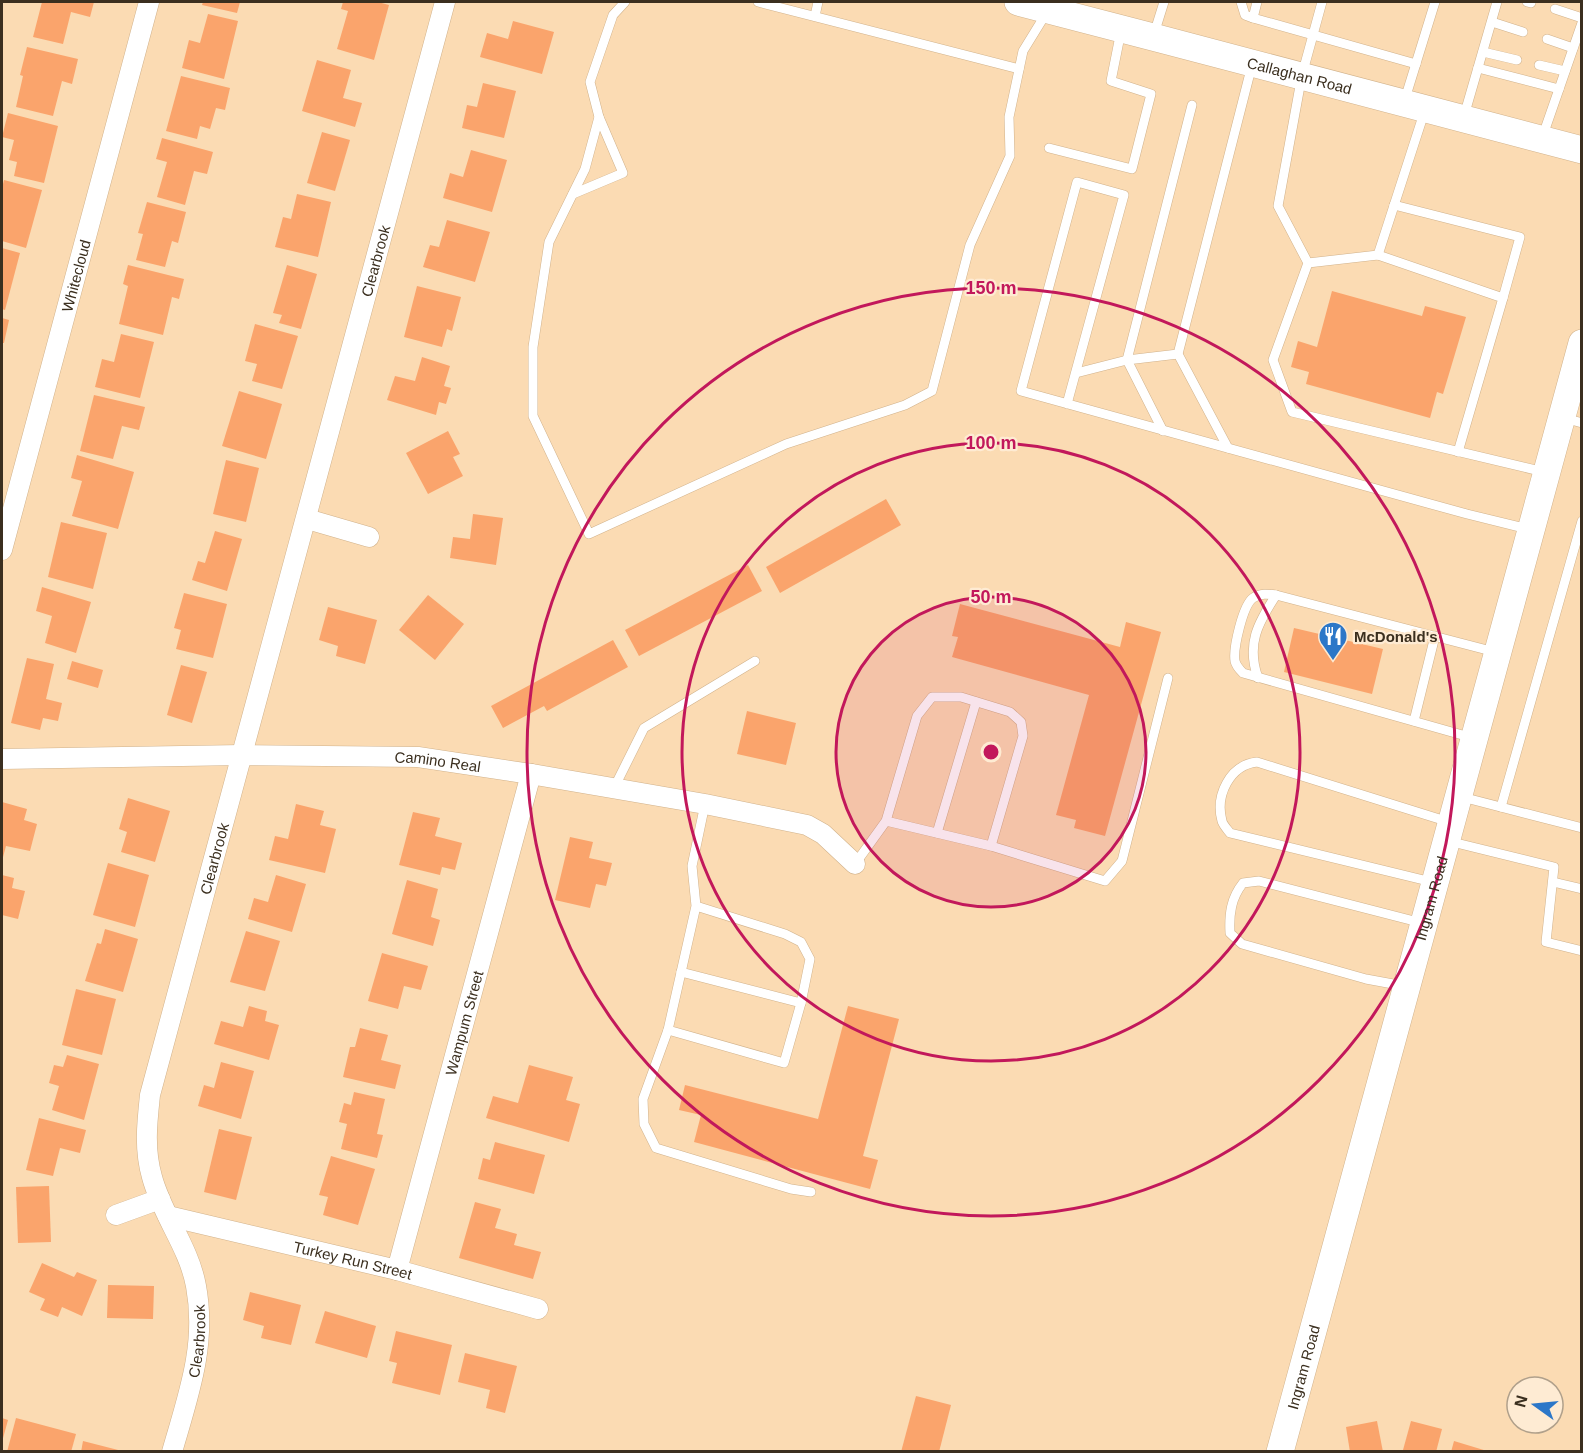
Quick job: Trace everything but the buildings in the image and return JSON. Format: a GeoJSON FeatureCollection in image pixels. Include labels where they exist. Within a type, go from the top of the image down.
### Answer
{"type":"FeatureCollection","features":[{"type":"Feature","properties":{"kind":"main road","name":"Callaghan Road"},"geometry":{"type":"LineString","coordinates":[[1018,2],[1050,6],[1152,38],[1302,75],[1581,150]]}},
{"type":"Feature","properties":{"kind":"main road","name":"Ingram Road"},"geometry":{"type":"LineString","coordinates":[[1280,1452],[1546,473],[1571,420],[1581,343]]}},
{"type":"Feature","properties":{"kind":"street","name":"Whitecloud"},"geometry":{"type":"LineString","coordinates":[[2,549],[149,2]]}},
{"type":"Feature","properties":{"kind":"street","name":"Clearbrook"},"geometry":{"type":"LineString","coordinates":[[172,1452],[193,1377],[200,1340],[200,1306],[196,1283],[188,1259],[152,1177],[146,1136],[150,1095],[445,2]]}},
{"type":"Feature","properties":{"kind":"street"},"geometry":{"type":"LineString","coordinates":[[307,519],[369,537]]}},
{"type":"Feature","properties":{"kind":"street","name":"Camino Real"},"geometry":{"type":"LineString","coordinates":[[2,759],[242,755],[418,757],[614,788],[807,825],[823,834],[855,864]]}},
{"type":"Feature","properties":{"kind":"street","name":"Wampum Street"},"geometry":{"type":"LineString","coordinates":[[397,1270],[531,774]]}},
{"type":"Feature","properties":{"kind":"street"},"geometry":{"type":"LineString","coordinates":[[116,1215],[164,1207]]}},
{"type":"Feature","properties":{"kind":"street","name":"Turkey Run Street"},"geometry":{"type":"LineString","coordinates":[[164,1207],[538,1309]]}},
{"type":"Feature","properties":{"kind":"lane"},"geometry":{"type":"LineString","coordinates":[[573,194],[623,173],[599,117],[590,82],[613,15],[625,2]]}},
{"type":"Feature","properties":{"kind":"lane"},"geometry":{"type":"LineString","coordinates":[[758,2],[1019,69]]}},
{"type":"Feature","properties":{"kind":"lane"},"geometry":{"type":"LineString","coordinates":[[815,16],[818,2]]}},
{"type":"Feature","properties":{"kind":"lane"},"geometry":{"type":"LineString","coordinates":[[1152,38],[1164,2]]}},
{"type":"Feature","properties":{"kind":"lane"},"geometry":{"type":"LineString","coordinates":[[1241,2],[1245,15],[1252,18],[1416,64]]}},
{"type":"Feature","properties":{"kind":"lane"},"geometry":{"type":"LineString","coordinates":[[1252,18],[1257,2]]}},
{"type":"Feature","properties":{"kind":"lane"},"geometry":{"type":"LineString","coordinates":[[1322,2],[1302,75],[1278,206],[1308,263],[1273,360],[1292,412],[1546,473]]}},
{"type":"Feature","properties":{"kind":"lane"},"geometry":{"type":"LineString","coordinates":[[1378,255],[1394,205],[1415,105],[1416,64],[1435,2]]}},
{"type":"Feature","properties":{"kind":"lane"},"geometry":{"type":"LineString","coordinates":[[1464,118],[1497,2]]}},
{"type":"Feature","properties":{"kind":"lane"},"geometry":{"type":"LineString","coordinates":[[599,117],[585,169],[549,242],[534,347],[533,416],[589,534],[786,444],[905,405],[932,391],[970,245],[1010,156],[1009,117],[1023,51],[1050,6]]}},
{"type":"Feature","properties":{"kind":"lane"},"geometry":{"type":"LineString","coordinates":[[1555,9],[1581,18]]}},
{"type":"Feature","properties":{"kind":"lane"},"geometry":{"type":"LineString","coordinates":[[1492,22],[1523,32]]}},
{"type":"Feature","properties":{"kind":"lane"},"geometry":{"type":"LineString","coordinates":[[1542,139],[1581,24]]}},
{"type":"Feature","properties":{"kind":"lane"},"geometry":{"type":"LineString","coordinates":[[1049,147],[1132,168],[1151,94],[1111,81],[1122,29]]}},
{"type":"Feature","properties":{"kind":"lane"},"geometry":{"type":"LineString","coordinates":[[1547,39],[1572,52],[1581,60]]}},
{"type":"Feature","properties":{"kind":"lane"},"geometry":{"type":"LineString","coordinates":[[1483,52],[1517,60]]}},
{"type":"Feature","properties":{"kind":"lane"},"geometry":{"type":"LineString","coordinates":[[1228,448],[1178,354],[1252,63]]}},
{"type":"Feature","properties":{"kind":"lane"},"geometry":{"type":"LineString","coordinates":[[1539,65],[1565,71]]}},
{"type":"Feature","properties":{"kind":"lane"},"geometry":{"type":"LineString","coordinates":[[1478,68],[1559,89]]}},
{"type":"Feature","properties":{"kind":"lane"},"geometry":{"type":"LineString","coordinates":[[1163,430],[1127,360],[1192,105]]}},
{"type":"Feature","properties":{"kind":"lane"},"geometry":{"type":"LineString","coordinates":[[1067,404],[1124,195],[1077,182],[1021,391],[1067,404],[1467,514],[1531,530]]}},
{"type":"Feature","properties":{"kind":"lane"},"geometry":{"type":"LineString","coordinates":[[1394,205],[1520,237],[1458,452]]}},
{"type":"Feature","properties":{"kind":"lane"},"geometry":{"type":"LineString","coordinates":[[1308,263],[1378,255],[1503,298]]}},
{"type":"Feature","properties":{"kind":"lane"},"geometry":{"type":"LineString","coordinates":[[1076,373],[1127,360],[1178,354]]}},
{"type":"Feature","properties":{"kind":"lane"},"geometry":{"type":"LineString","coordinates":[[1501,807],[1581,521]]}},
{"type":"Feature","properties":{"kind":"lane"},"geometry":{"type":"LineString","coordinates":[[1474,738],[1243,673],[1237,667],[1235,649],[1245,610],[1249,601],[1256,596],[1276,595],[1497,653]]}},
{"type":"Feature","properties":{"kind":"lane"},"geometry":{"type":"LineString","coordinates":[[1258,678],[1251,653],[1261,619],[1276,595]]}},
{"type":"Feature","properties":{"kind":"lane"},"geometry":{"type":"LineString","coordinates":[[1414,721],[1435,636]]}},
{"type":"Feature","properties":{"kind":"lane"},"geometry":{"type":"LineString","coordinates":[[614,788],[644,728],[755,661]]}},
{"type":"Feature","properties":{"kind":"lane"},"geometry":{"type":"LineString","coordinates":[[886,821],[991,846],[1105,881],[1122,861],[1168,678]]}},
{"type":"Feature","properties":{"kind":"lane"},"geometry":{"type":"LineString","coordinates":[[855,864],[886,821],[917,716],[932,697],[961,697],[1010,712],[1021,722],[1023,736],[991,846]]}},
{"type":"Feature","properties":{"kind":"lane"},"geometry":{"type":"LineString","coordinates":[[937,833],[976,702]]}},
{"type":"Feature","properties":{"kind":"lane"},"geometry":{"type":"LineString","coordinates":[[1435,883],[1230,833],[1222,823],[1221,797],[1230,776],[1245,763],[1257,762],[1554,867],[1546,942],[1581,951]]}},
{"type":"Feature","properties":{"kind":"lane"},"geometry":{"type":"LineString","coordinates":[[1458,796],[1581,828]]}},
{"type":"Feature","properties":{"kind":"lane"},"geometry":{"type":"LineString","coordinates":[[705,804],[692,866],[696,906],[668,1030],[643,1099],[644,1124],[656,1148],[791,1189],[811,1192]]}},
{"type":"Feature","properties":{"kind":"lane"},"geometry":{"type":"LineString","coordinates":[[1406,986],[1366,979],[1242,944],[1230,933],[1229,914],[1236,892],[1243,883],[1258,881],[1423,923]]}},
{"type":"Feature","properties":{"kind":"lane"},"geometry":{"type":"LineString","coordinates":[[1553,882],[1581,889]]}},
{"type":"Feature","properties":{"kind":"lane"},"geometry":{"type":"LineString","coordinates":[[668,1030],[784,1063],[801,1003],[810,959],[801,942],[785,934],[696,906]]}},
{"type":"Feature","properties":{"kind":"lane"},"geometry":{"type":"LineString","coordinates":[[681,972],[801,1003]]}},
{"type":"Feature","properties":{"kind":"place","name":"McDonald's"},"geometry":{"type":"Point","coordinates":[1333,662]}}]}
